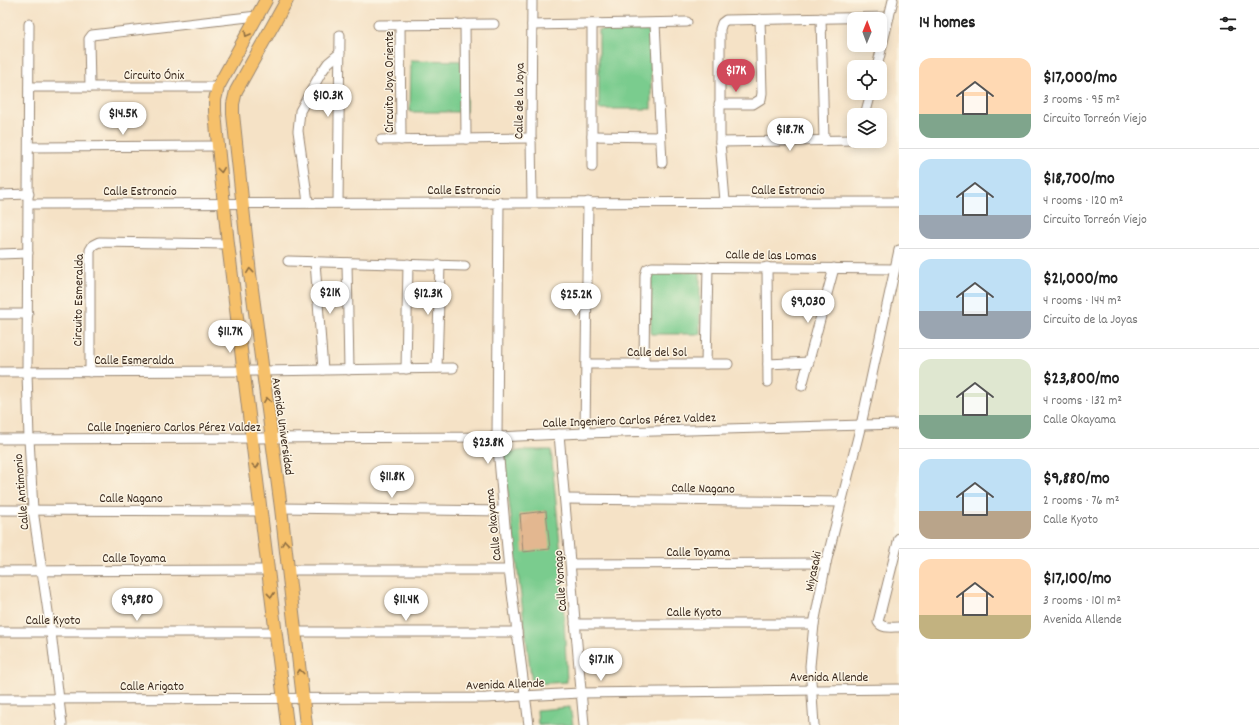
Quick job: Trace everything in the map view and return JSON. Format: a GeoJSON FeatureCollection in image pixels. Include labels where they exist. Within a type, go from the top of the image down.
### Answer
{"type":"FeatureCollection","features":[{"type":"Feature","properties":{"kind":"main road"},"geometry":{"type":"LineString","coordinates":[[266,0],[218,87],[215,100],[228,244],[287,725]]}},
{"type":"Feature","properties":{"kind":"main road","name":"Avenida Universidad"},"geometry":{"type":"LineString","coordinates":[[287,0],[236,91],[233,104],[262,371],[281,508],[306,725]]}},
{"type":"Feature","properties":{"kind":"street","name":"Calle de la Joya"},"geometry":{"type":"LineString","coordinates":[[532,0],[532,202]]}},
{"type":"Feature","properties":{"kind":"street"},"geometry":{"type":"LineString","coordinates":[[879,60],[893,0]]}},
{"type":"Feature","properties":{"kind":"street"},"geometry":{"type":"LineString","coordinates":[[90,87],[89,39],[92,34],[257,16]]}},
{"type":"Feature","properties":{"kind":"street"},"geometry":{"type":"LineString","coordinates":[[725,201],[720,142],[719,104],[720,29],[722,23],[726,20],[889,17]]}},
{"type":"Feature","properties":{"kind":"street"},"geometry":{"type":"LineString","coordinates":[[821,18],[824,141]]}},
{"type":"Feature","properties":{"kind":"street"},"geometry":{"type":"LineString","coordinates":[[719,104],[753,104],[760,99],[762,93],[760,19]]}},
{"type":"Feature","properties":{"kind":"street"},"geometry":{"type":"LineString","coordinates":[[654,22],[662,163]]}},
{"type":"Feature","properties":{"kind":"street"},"geometry":{"type":"LineString","coordinates":[[532,25],[688,22]]}},
{"type":"Feature","properties":{"kind":"street","name":"Calle Antimonio"},"geometry":{"type":"LineString","coordinates":[[29,24],[27,372],[29,438],[33,510],[51,632],[62,725]]}},
{"type":"Feature","properties":{"kind":"street"},"geometry":{"type":"LineString","coordinates":[[465,24],[466,139]]}},
{"type":"Feature","properties":{"kind":"street","name":"Circuito Joya Oriente"},"geometry":{"type":"LineString","coordinates":[[378,25],[494,24]]}},
{"type":"Feature","properties":{"kind":"street"},"geometry":{"type":"LineString","coordinates":[[592,24],[592,167]]}},
{"type":"Feature","properties":{"kind":"street","name":"Circuito Joya Oriente"},"geometry":{"type":"LineString","coordinates":[[400,25],[400,140]]}},
{"type":"Feature","properties":{"kind":"street"},"geometry":{"type":"LineString","coordinates":[[338,202],[340,35]]}},
{"type":"Feature","properties":{"kind":"street"},"geometry":{"type":"LineString","coordinates":[[308,202],[298,131],[300,111],[321,73],[328,63],[340,53]]}},
{"type":"Feature","properties":{"kind":"street","name":"Circuito Ónix"},"geometry":{"type":"LineString","coordinates":[[29,87],[218,87]]}},
{"type":"Feature","properties":{"kind":"street"},"geometry":{"type":"LineString","coordinates":[[592,136],[660,137]]}},
{"type":"Feature","properties":{"kind":"street","name":"Circuito Joya Oriente"},"geometry":{"type":"LineString","coordinates":[[381,140],[531,138]]}},
{"type":"Feature","properties":{"kind":"street"},"geometry":{"type":"LineString","coordinates":[[720,142],[847,140]]}},
{"type":"Feature","properties":{"kind":"street"},"geometry":{"type":"LineString","coordinates":[[29,147],[218,146]]}},
{"type":"Feature","properties":{"kind":"street","name":"Calle Estroncio"},"geometry":{"type":"LineString","coordinates":[[0,195],[29,199],[224,203],[725,201],[899,202]]}},
{"type":"Feature","properties":{"kind":"street","name":"Calle Okayama"},"geometry":{"type":"LineString","coordinates":[[499,202],[497,437],[509,570],[529,725]]}},
{"type":"Feature","properties":{"kind":"street"},"geometry":{"type":"LineString","coordinates":[[585,433],[588,202]]}},
{"type":"Feature","properties":{"kind":"street","name":"Circuito Esmeralda"},"geometry":{"type":"LineString","coordinates":[[90,372],[90,250],[93,245],[99,242],[228,244]]}},
{"type":"Feature","properties":{"kind":"street","name":"Miyasaki"},"geometry":{"type":"LineString","coordinates":[[814,725],[810,689],[810,660],[814,624],[826,563],[861,425],[899,250]]}},
{"type":"Feature","properties":{"kind":"street"},"geometry":{"type":"LineString","coordinates":[[0,254],[28,254]]}},
{"type":"Feature","properties":{"kind":"street"},"geometry":{"type":"LineString","coordinates":[[288,261],[465,266]]}},
{"type":"Feature","properties":{"kind":"street"},"geometry":{"type":"LineString","coordinates":[[316,262],[323,370]]}},
{"type":"Feature","properties":{"kind":"street"},"geometry":{"type":"LineString","coordinates":[[347,263],[349,370]]}},
{"type":"Feature","properties":{"kind":"street"},"geometry":{"type":"LineString","coordinates":[[406,369],[408,264]]}},
{"type":"Feature","properties":{"kind":"street"},"geometry":{"type":"LineString","coordinates":[[437,368],[440,265]]}},
{"type":"Feature","properties":{"kind":"street","name":"Calle de las Lomas"},"geometry":{"type":"LineString","coordinates":[[644,364],[645,275],[647,269],[652,267],[895,269]]}},
{"type":"Feature","properties":{"kind":"street"},"geometry":{"type":"LineString","coordinates":[[706,364],[708,267]]}},
{"type":"Feature","properties":{"kind":"street"},"geometry":{"type":"LineString","coordinates":[[766,267],[768,382]]}},
{"type":"Feature","properties":{"kind":"street"},"geometry":{"type":"LineString","coordinates":[[802,386],[834,268]]}},
{"type":"Feature","properties":{"kind":"street"},"geometry":{"type":"LineString","coordinates":[[0,314],[28,314]]}},
{"type":"Feature","properties":{"kind":"street"},"geometry":{"type":"LineString","coordinates":[[768,364],[809,362]]}},
{"type":"Feature","properties":{"kind":"street","name":"Calle del Sol"},"geometry":{"type":"LineString","coordinates":[[586,364],[728,364]]}},
{"type":"Feature","properties":{"kind":"street","name":"Calle Esmeralda"},"geometry":{"type":"LineString","coordinates":[[0,372],[262,371],[453,368]]}},
{"type":"Feature","properties":{"kind":"street","name":"Calle Ingeniero Carlos Pérez Valdez"},"geometry":{"type":"LineString","coordinates":[[0,438],[272,439],[497,437],[899,424]]}},
{"type":"Feature","properties":{"kind":"street","name":"Calle Yonago"},"geometry":{"type":"LineString","coordinates":[[559,434],[580,693],[584,725]]}},
{"type":"Feature","properties":{"kind":"street","name":"Calle Nagano"},"geometry":{"type":"LineString","coordinates":[[565,499],[841,502]]}},
{"type":"Feature","properties":{"kind":"street"},"geometry":{"type":"LineString","coordinates":[[281,508],[503,510]]}},
{"type":"Feature","properties":{"kind":"street","name":"Calle Nagano"},"geometry":{"type":"LineString","coordinates":[[0,510],[261,511]]}},
{"type":"Feature","properties":{"kind":"street"},"geometry":{"type":"LineString","coordinates":[[899,538],[896,565],[878,622],[884,627],[899,627]]}},
{"type":"Feature","properties":{"kind":"street","name":"Calle Toyama"},"geometry":{"type":"LineString","coordinates":[[570,564],[826,563]]}},
{"type":"Feature","properties":{"kind":"street","name":"Calle Toyama"},"geometry":{"type":"LineString","coordinates":[[0,571],[268,570]]}},
{"type":"Feature","properties":{"kind":"street"},"geometry":{"type":"LineString","coordinates":[[288,570],[509,570]]}},
{"type":"Feature","properties":{"kind":"street","name":"Calle Kyoto"},"geometry":{"type":"LineString","coordinates":[[575,624],[814,624]]}},
{"type":"Feature","properties":{"kind":"street","name":"Calle Kyoto"},"geometry":{"type":"LineString","coordinates":[[0,632],[275,632]]}},
{"type":"Feature","properties":{"kind":"street"},"geometry":{"type":"LineString","coordinates":[[296,632],[517,632]]}},
{"type":"Feature","properties":{"kind":"street","name":"Avenida Allende"},"geometry":{"type":"LineString","coordinates":[[303,698],[486,698],[580,693],[899,689]]}},
{"type":"Feature","properties":{"kind":"street","name":"Calle Arigato"},"geometry":{"type":"LineString","coordinates":[[0,699],[303,698]]}},
{"type":"Feature","properties":{"kind":"green space"},"geometry":{"type":"Polygon","coordinates":[[[599,30],[651,30],[651,109],[599,109],[599,30]]]}},
{"type":"Feature","properties":{"kind":"green space"},"geometry":{"type":"Polygon","coordinates":[[[411,60],[467,61],[466,112],[410,112],[411,60]]]}},
{"type":"Feature","properties":{"kind":"green space"},"geometry":{"type":"Polygon","coordinates":[[[651,272],[700,272],[700,334],[651,334],[651,272]]]}},
{"type":"Feature","properties":{"kind":"green space"},"geometry":{"type":"Polygon","coordinates":[[[526,450],[551,450],[561,555],[567,682],[532,684],[503,453],[526,450]]]}},
{"type":"Feature","properties":{"kind":"green space"},"geometry":{"type":"Polygon","coordinates":[[[570,707],[573,725],[538,725],[537,710],[570,707]]]}},
{"type":"Feature","properties":{"kind":"building"},"geometry":{"type":"Polygon","coordinates":[[[546,511],[550,549],[523,552],[520,514],[546,511]]]}}]}
